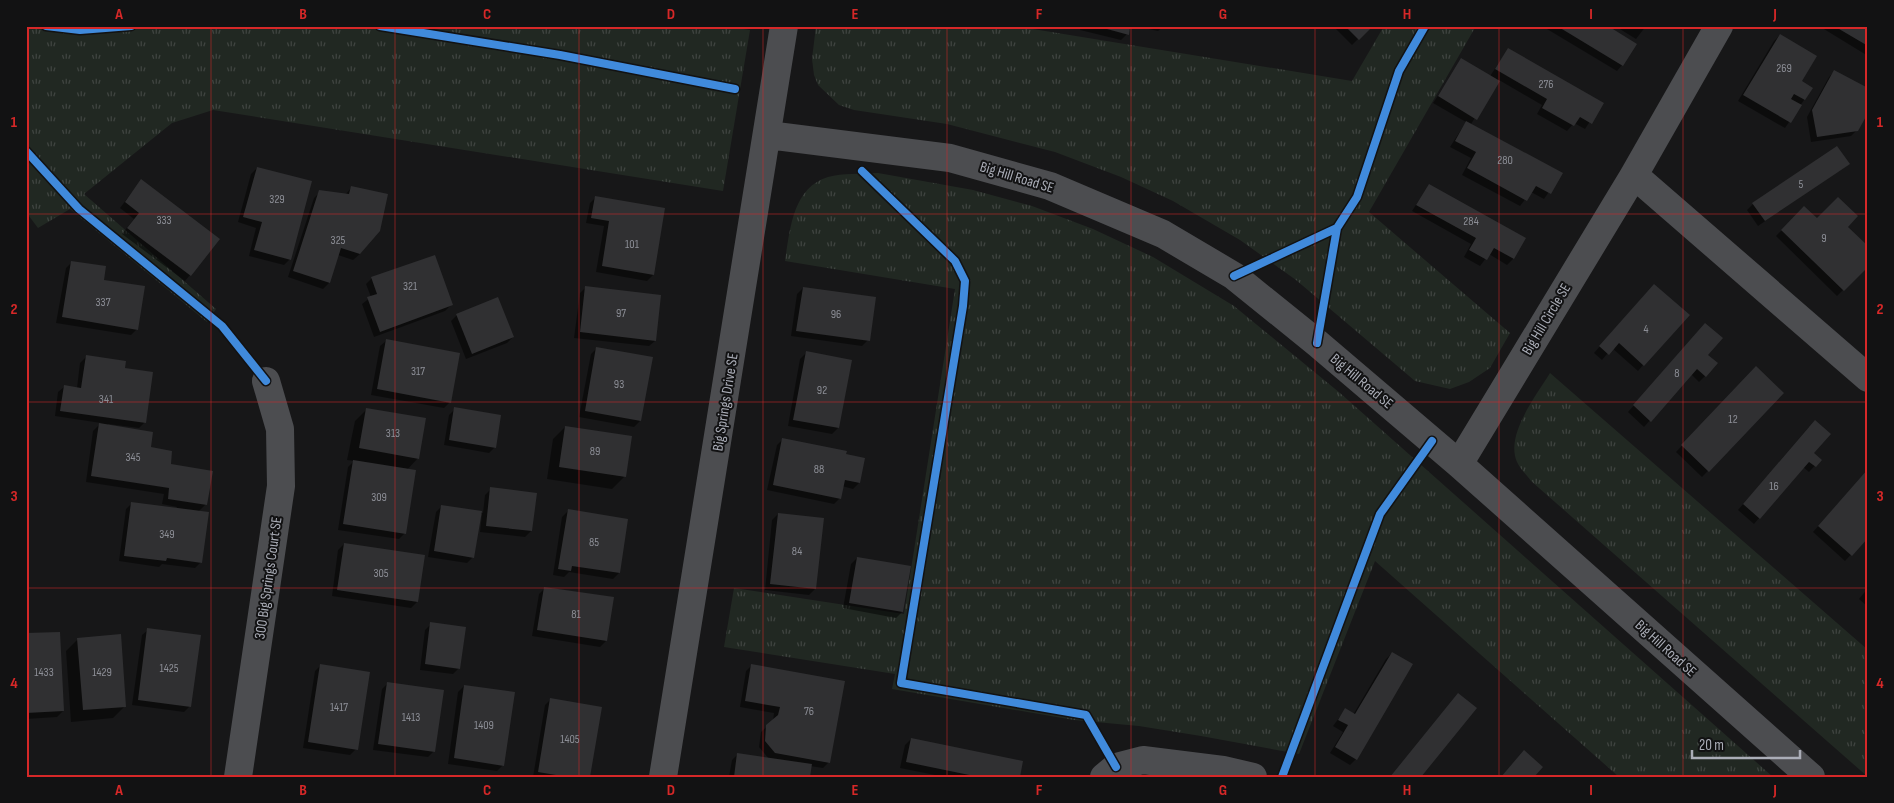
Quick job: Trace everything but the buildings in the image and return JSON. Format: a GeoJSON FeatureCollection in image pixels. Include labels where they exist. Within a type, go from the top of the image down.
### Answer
{"type":"FeatureCollection","features":[{"type":"Feature","properties":{"kind":"street","name":"Big Springs Drive SE"},"geometry":{"type":"LineString","coordinates":[[663,777],[768,135],[784,26]]}},
{"type":"Feature","properties":{"kind":"street","name":"Big Hill Circle SE"},"geometry":{"type":"LineString","coordinates":[[1459,464],[1634,175],[1719,26]]}},
{"type":"Feature","properties":{"kind":"street","name":"Big Hill Road SE"},"geometry":{"type":"LineString","coordinates":[[768,135],[950,158],[1050,186],[1164,234],[1234,276],[1459,464],[1811,777]]}},
{"type":"Feature","properties":{"kind":"street"},"geometry":{"type":"LineString","coordinates":[[1634,175],[1868,378]]}},
{"type":"Feature","properties":{"kind":"street","name":"300 Big Springs Court SE"},"geometry":{"type":"LineString","coordinates":[[238,777],[282,486],[280,429],[266,381]]}},
{"type":"Feature","properties":{"kind":"street"},"geometry":{"type":"LineString","coordinates":[[1104,777],[1116,767],[1143,760],[1223,770],[1253,777]]}},
{"type":"Feature","properties":{"kind":"green space"},"geometry":{"type":"Polygon","coordinates":[[[26,26],[725,26],[750,30],[723,191],[213,110],[172,123],[84,194],[216,309],[207,322],[70,209],[38,228],[26,212],[26,26]]]}},
{"type":"Feature","properties":{"kind":"green space"},"geometry":{"type":"Polygon","coordinates":[[[816,26],[1015,26],[1352,81],[1384,26],[1476,26],[1369,212],[1510,333],[1490,368],[1469,382],[1450,389],[1415,381],[1296,280],[1240,240],[1173,201],[1121,177],[1055,152],[947,124],[854,110],[839,105],[818,85],[814,75],[812,59],[816,26]]]}},
{"type":"Feature","properties":{"kind":"green space"},"geometry":{"type":"Polygon","coordinates":[[[878,173],[973,190],[1032,206],[1093,229],[1153,257],[1234,306],[1340,393],[1773,777],[1619,777],[1375,561],[1299,754],[1139,726],[1074,720],[892,689],[895,674],[724,647],[734,588],[904,614],[955,289],[785,261],[791,224],[800,201],[807,191],[816,183],[828,177],[846,174],[878,173]]]}},
{"type":"Feature","properties":{"kind":"green space"},"geometry":{"type":"Polygon","coordinates":[[[1550,373],[1868,650],[1868,777],[1531,481],[1522,470],[1517,462],[1514,451],[1518,428],[1530,404],[1550,373]]]}},
{"type":"Feature","properties":{"kind":"cycle path"},"geometry":{"type":"LineString","coordinates":[[46,26],[80,30],[131,26]]}},
{"type":"Feature","properties":{"kind":"cycle path"},"geometry":{"type":"LineString","coordinates":[[380,26],[560,55],[735,89]]}},
{"type":"Feature","properties":{"kind":"cycle path"},"geometry":{"type":"LineString","coordinates":[[1234,276],[1337,228],[1357,197],[1399,71],[1425,26]]}},
{"type":"Feature","properties":{"kind":"cycle path"},"geometry":{"type":"LineString","coordinates":[[26,151],[79,209],[222,326],[266,381]]}},
{"type":"Feature","properties":{"kind":"cycle path"},"geometry":{"type":"LineString","coordinates":[[862,171],[955,261],[965,281],[963,306],[901,683],[1086,715],[1116,767]]}},
{"type":"Feature","properties":{"kind":"cycle path"},"geometry":{"type":"LineString","coordinates":[[1317,343],[1337,228]]}},
{"type":"Feature","properties":{"kind":"cycle path"},"geometry":{"type":"LineString","coordinates":[[1282,777],[1380,514],[1432,441]]}}]}
